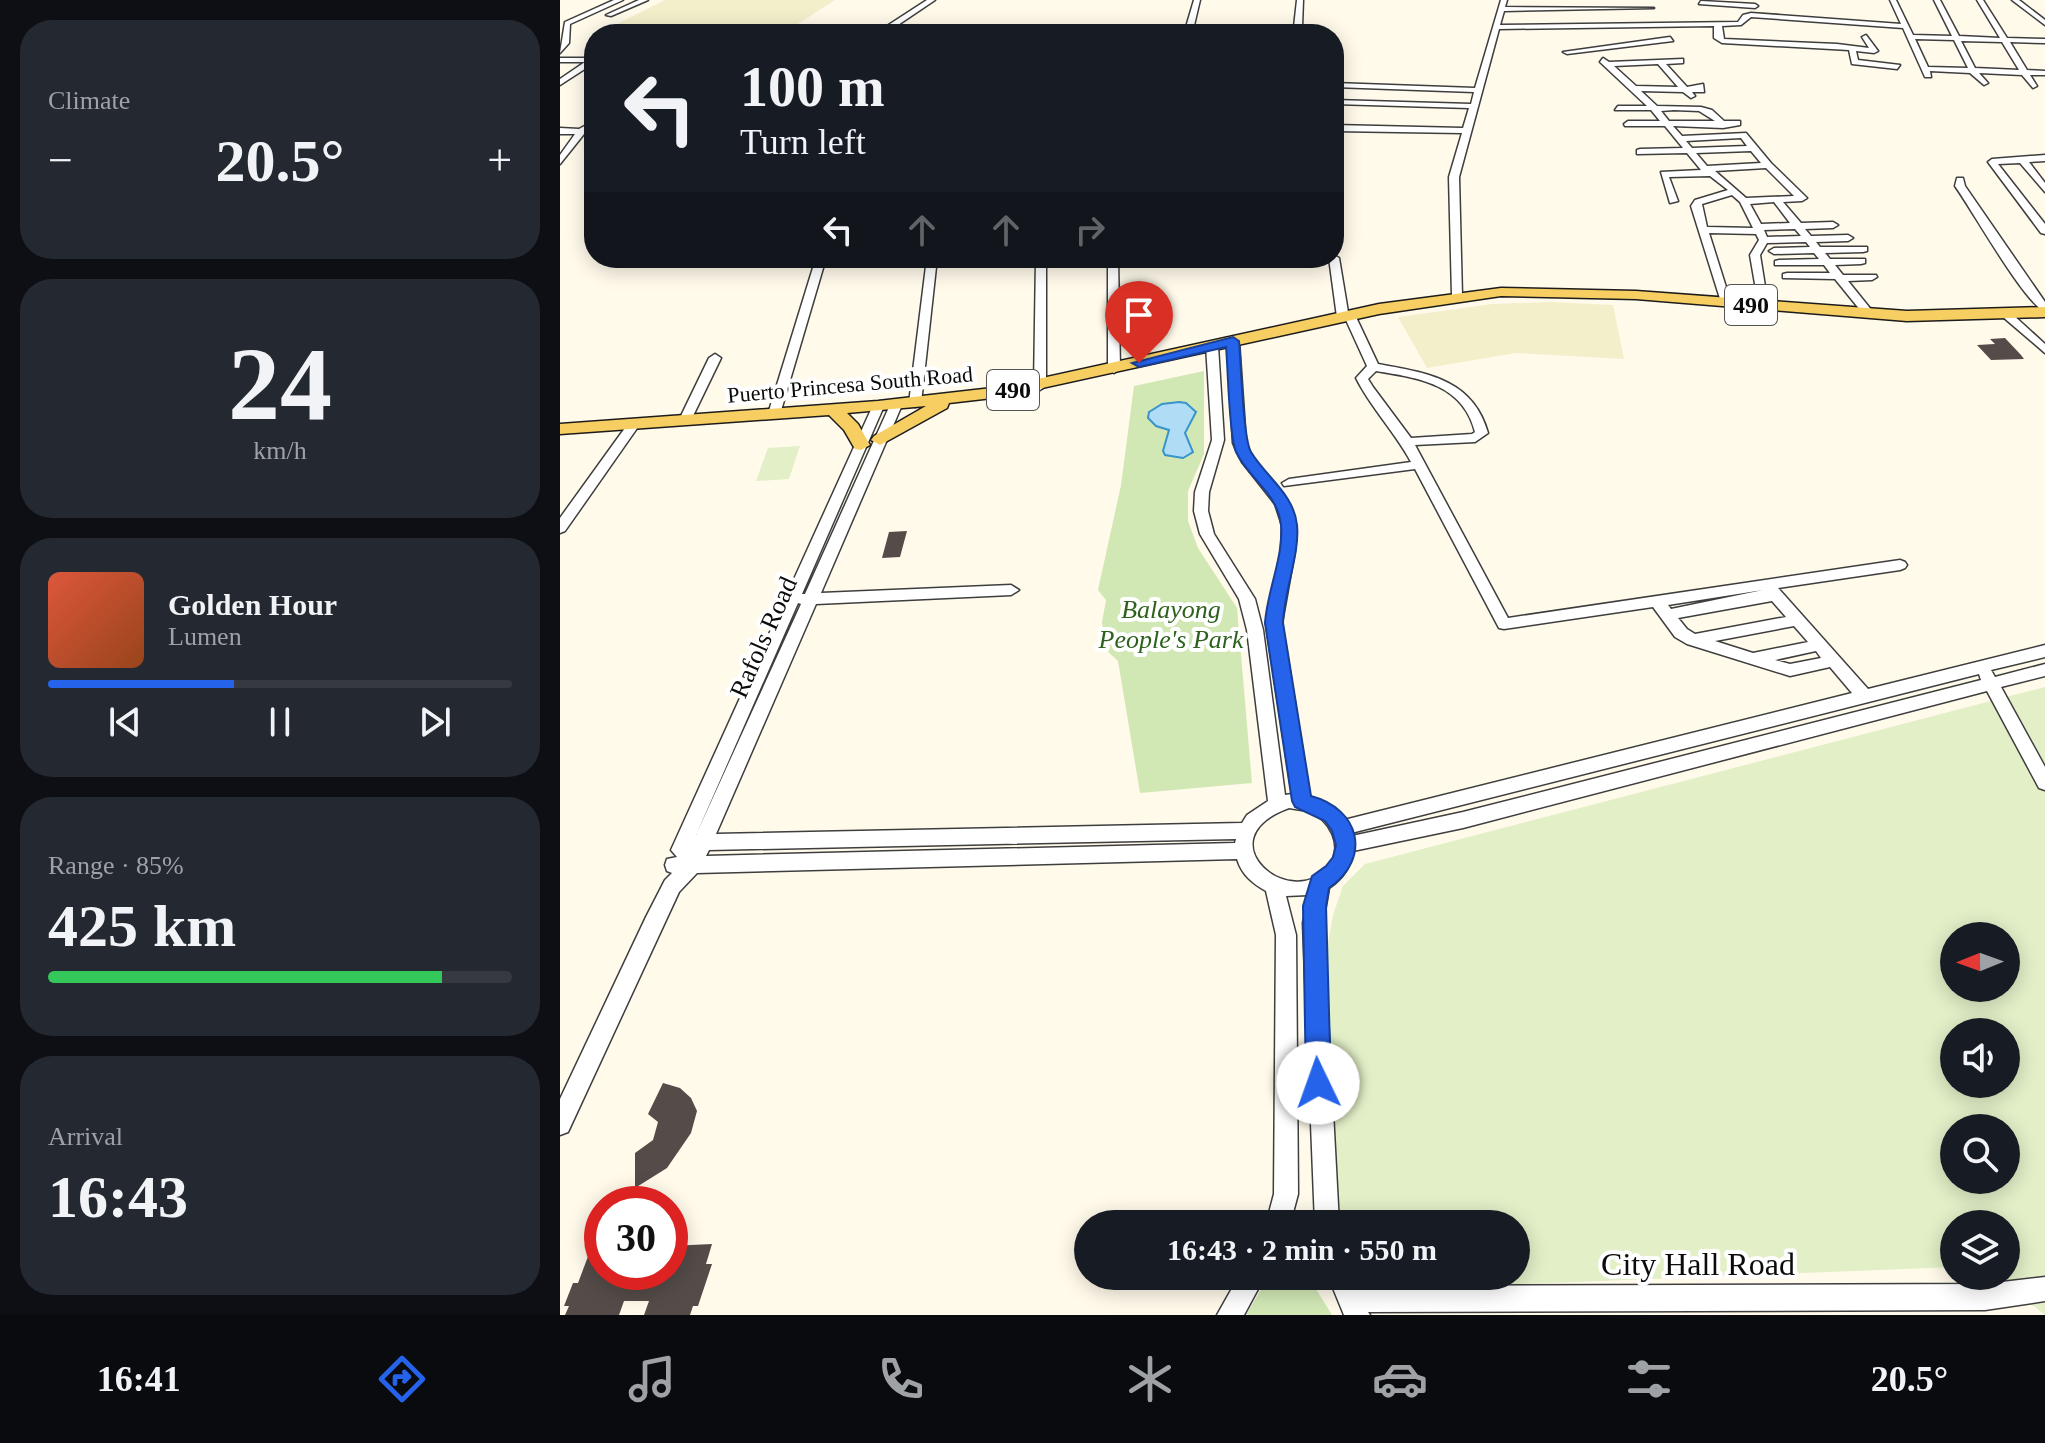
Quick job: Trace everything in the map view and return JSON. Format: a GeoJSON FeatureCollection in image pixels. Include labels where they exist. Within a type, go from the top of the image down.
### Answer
{"type":"FeatureCollection","features":[{"type":"Feature","properties":{"kind":"main road","name":"Puerto Princesa South Road"},"geometry":{"type":"LineString","coordinates":[[560,429],[887,406],[1040,386],[1346,316],[1457,296],[1576,292],[1927,317],[2045,311]]}},
{"type":"Feature","properties":{"kind":"main road"},"geometry":{"type":"LineString","coordinates":[[880,440],[952,398]]}},
{"type":"Feature","properties":{"kind":"main road"},"geometry":{"type":"LineString","coordinates":[[834,410],[852,428],[861,445]]}},
{"type":"Feature","properties":{"kind":"street"},"geometry":{"type":"LineString","coordinates":[[560,51],[565,43],[566,24],[620,0]]}},
{"type":"Feature","properties":{"kind":"street"},"geometry":{"type":"LineString","coordinates":[[573,20],[596,21],[645,0]]}},
{"type":"Feature","properties":{"kind":"street"},"geometry":{"type":"LineString","coordinates":[[898,24],[932,0]]}},
{"type":"Feature","properties":{"kind":"street"},"geometry":{"type":"LineString","coordinates":[[1191,24],[1197,0]]}},
{"type":"Feature","properties":{"kind":"street"},"geometry":{"type":"LineString","coordinates":[[1298,24],[1300,0]]}},
{"type":"Feature","properties":{"kind":"street"},"geometry":{"type":"LineString","coordinates":[[1457,296],[1454,177],[1476,90],[1504,0]]}},
{"type":"Feature","properties":{"kind":"street"},"geometry":{"type":"LineString","coordinates":[[1893,0],[1927,72],[2045,73]]}},
{"type":"Feature","properties":{"kind":"street"},"geometry":{"type":"LineString","coordinates":[[1937,0],[1973,71],[1984,83]]}},
{"type":"Feature","properties":{"kind":"street"},"geometry":{"type":"LineString","coordinates":[[1980,0],[2033,86]]}},
{"type":"Feature","properties":{"kind":"street"},"geometry":{"type":"LineString","coordinates":[[2015,0],[2045,23]]}},
{"type":"Feature","properties":{"kind":"street"},"geometry":{"type":"LineString","coordinates":[[1701,3],[1755,3],[1757,16]]}},
{"type":"Feature","properties":{"kind":"street"},"geometry":{"type":"LineString","coordinates":[[1501,9],[1651,4],[1655,25]]}},
{"type":"Feature","properties":{"kind":"street"},"geometry":{"type":"LineString","coordinates":[[1496,27],[1742,24],[1745,16],[1789,14],[1830,17],[1863,30],[1905,26]]}},
{"type":"Feature","properties":{"kind":"street"},"geometry":{"type":"LineString","coordinates":[[1718,25],[1718,38],[1722,41],[1874,51],[1863,30]]}},
{"type":"Feature","properties":{"kind":"street"},"geometry":{"type":"LineString","coordinates":[[1568,27],[1603,46]]}},
{"type":"Feature","properties":{"kind":"street"},"geometry":{"type":"LineString","coordinates":[[1909,37],[2043,43]]}},
{"type":"Feature","properties":{"kind":"street"},"geometry":{"type":"LineString","coordinates":[[1567,52],[1670,39]]}},
{"type":"Feature","properties":{"kind":"street"},"geometry":{"type":"LineString","coordinates":[[1852,49],[1855,62],[1897,67]]}},
{"type":"Feature","properties":{"kind":"street"},"geometry":{"type":"LineString","coordinates":[[560,60],[584,58]]}},
{"type":"Feature","properties":{"kind":"street"},"geometry":{"type":"LineString","coordinates":[[1659,61],[1687,90],[1698,107]]}},
{"type":"Feature","properties":{"kind":"street"},"geometry":{"type":"LineString","coordinates":[[1680,61],[1606,62],[1652,106],[1708,171],[1744,201],[1759,228],[1755,251],[1763,305]]}},
{"type":"Feature","properties":{"kind":"street"},"geometry":{"type":"LineString","coordinates":[[560,83],[584,68]]}},
{"type":"Feature","properties":{"kind":"street"},"geometry":{"type":"LineString","coordinates":[[1357,72],[1347,102],[1472,106]]}},
{"type":"Feature","properties":{"kind":"street"},"geometry":{"type":"LineString","coordinates":[[1344,86],[1476,90]]}},
{"type":"Feature","properties":{"kind":"street"},"geometry":{"type":"LineString","coordinates":[[1635,88],[1701,90],[1700,86]]}},
{"type":"Feature","properties":{"kind":"street"},"geometry":{"type":"LineString","coordinates":[[1620,104],[1698,107],[1715,115],[1731,134]]}},
{"type":"Feature","properties":{"kind":"street"},"geometry":{"type":"LineString","coordinates":[[1628,124],[1737,123]]}},
{"type":"Feature","properties":{"kind":"street"},"geometry":{"type":"LineString","coordinates":[[1344,128],[1465,131]]}},
{"type":"Feature","properties":{"kind":"street"},"geometry":{"type":"LineString","coordinates":[[560,131],[584,133]]}},
{"type":"Feature","properties":{"kind":"street"},"geometry":{"type":"LineString","coordinates":[[560,161],[584,131]]}},
{"type":"Feature","properties":{"kind":"street"},"geometry":{"type":"LineString","coordinates":[[1681,139],[1731,134],[1745,136],[1768,165],[1802,198],[1744,201]]}},
{"type":"Feature","properties":{"kind":"street"},"geometry":{"type":"LineString","coordinates":[[1640,152],[1755,148]]}},
{"type":"Feature","properties":{"kind":"street"},"geometry":{"type":"LineString","coordinates":[[2045,158],[1992,162],[2045,231]]}},
{"type":"Feature","properties":{"kind":"street"},"geometry":{"type":"LineString","coordinates":[[2022,159],[2045,189]]}},
{"type":"Feature","properties":{"kind":"street"},"geometry":{"type":"LineString","coordinates":[[1673,201],[1664,174],[1768,165]]}},
{"type":"Feature","properties":{"kind":"street"},"geometry":{"type":"LineString","coordinates":[[1960,180],[1960,186],[1988,224],[2025,286],[2045,311]]}},
{"type":"Feature","properties":{"kind":"street"},"geometry":{"type":"LineString","coordinates":[[1658,200],[1698,202],[1735,191]]}},
{"type":"Feature","properties":{"kind":"street"},"geometry":{"type":"LineString","coordinates":[[1776,199],[1869,314]]}},
{"type":"Feature","properties":{"kind":"street"},"geometry":{"type":"LineString","coordinates":[[1698,202],[1696,211],[1726,303]]}},
{"type":"Feature","properties":{"kind":"street"},"geometry":{"type":"LineString","coordinates":[[1759,228],[1790,215],[1824,214]]}},
{"type":"Feature","properties":{"kind":"street"},"geometry":{"type":"LineString","coordinates":[[1703,230],[1833,225]]}},
{"type":"Feature","properties":{"kind":"street"},"geometry":{"type":"LineString","coordinates":[[1759,228],[1810,239],[1848,238]]}},
{"type":"Feature","properties":{"kind":"street"},"geometry":{"type":"LineString","coordinates":[[1774,251],[1819,250],[1862,255],[1828,263],[1779,263]]}},
{"type":"Feature","properties":{"kind":"street"},"geometry":{"type":"LineString","coordinates":[[774,414],[818,268]]}},
{"type":"Feature","properties":{"kind":"street"},"geometry":{"type":"LineString","coordinates":[[915,403],[931,268]]}},
{"type":"Feature","properties":{"kind":"street"},"geometry":{"type":"LineString","coordinates":[[1040,386],[1041,268]]}},
{"type":"Feature","properties":{"kind":"street"},"geometry":{"type":"LineString","coordinates":[[1113,268],[1114,369]]}},
{"type":"Feature","properties":{"kind":"street"},"geometry":{"type":"LineString","coordinates":[[1336,268],[1346,316],[1373,367]]}},
{"type":"Feature","properties":{"kind":"street"},"geometry":{"type":"LineString","coordinates":[[1787,276],[1872,277]]}},
{"type":"Feature","properties":{"kind":"street"},"geometry":{"type":"LineString","coordinates":[[2015,314],[2045,336]]}},
{"type":"Feature","properties":{"kind":"street"},"geometry":{"type":"LineString","coordinates":[[2015,314],[2045,350]]}},
{"type":"Feature","properties":{"kind":"street"},"geometry":{"type":"LineString","coordinates":[[1233,341],[1240,436],[1246,458],[1282,501],[1289,525],[1287,551],[1275,596],[1274,623],[1302,801]]}},
{"type":"Feature","properties":{"kind":"street"},"geometry":{"type":"LineString","coordinates":[[1212,346],[1218,440],[1202,492],[1201,511],[1207,534],[1247,599],[1255,630],[1277,804]]}},
{"type":"Feature","properties":{"kind":"street"},"geometry":{"type":"LineString","coordinates":[[685,420],[715,358]]}},
{"type":"Feature","properties":{"kind":"street"},"geometry":{"type":"LineString","coordinates":[[1373,367],[1362,378],[1371,401],[1390,417],[1407,442],[1504,624],[1657,601],[1771,590]]}},
{"type":"Feature","properties":{"kind":"street"},"geometry":{"type":"LineString","coordinates":[[1373,367],[1426,376],[1453,390],[1466,401],[1481,424],[1482,433],[1475,438],[1407,442]]}},
{"type":"Feature","properties":{"kind":"street","name":"Rafols Road"},"geometry":{"type":"LineString","coordinates":[[560,1124],[679,872],[703,843],[880,440],[887,406]]}},
{"type":"Feature","properties":{"kind":"street","name":"Rafols Road"},"geometry":{"type":"LineString","coordinates":[[679,872],[683,843],[861,445],[887,406]]}},
{"type":"Feature","properties":{"kind":"street"},"geometry":{"type":"LineString","coordinates":[[560,528],[634,424]]}},
{"type":"Feature","properties":{"kind":"street"},"geometry":{"type":"LineString","coordinates":[[1214,459],[1230,456],[1246,458]]}},
{"type":"Feature","properties":{"kind":"street"},"geometry":{"type":"LineString","coordinates":[[1289,483],[1418,465]]}},
{"type":"Feature","properties":{"kind":"street"},"geometry":{"type":"LineString","coordinates":[[1668,615],[1771,590],[1900,565]]}},
{"type":"Feature","properties":{"kind":"street"},"geometry":{"type":"LineString","coordinates":[[793,600],[1011,590]]}},
{"type":"Feature","properties":{"kind":"street"},"geometry":{"type":"LineString","coordinates":[[1771,590],[1865,697]]}},
{"type":"Feature","properties":{"kind":"street"},"geometry":{"type":"LineString","coordinates":[[1247,599],[1262,601],[1275,596]]}},
{"type":"Feature","properties":{"kind":"street"},"geometry":{"type":"LineString","coordinates":[[1657,601],[1681,633],[1693,640],[1790,670],[1833,661]]}},
{"type":"Feature","properties":{"kind":"street"},"geometry":{"type":"LineString","coordinates":[[1693,640],[1797,620]]}},
{"type":"Feature","properties":{"kind":"street"},"geometry":{"type":"LineString","coordinates":[[1753,658],[1819,645]]}},
{"type":"Feature","properties":{"kind":"street"},"geometry":{"type":"LineString","coordinates":[[1344,836],[2045,651]]}},
{"type":"Feature","properties":{"kind":"street"},"geometry":{"type":"LineString","coordinates":[[1980,667],[1992,683],[2045,783]]}},
{"type":"Feature","properties":{"kind":"street"},"geometry":{"type":"LineString","coordinates":[[1344,836],[1463,820],[2045,670]]}},
{"type":"Feature","properties":{"kind":"street"},"geometry":{"type":"LineString","coordinates":[[1302,801],[1332,815],[1344,836],[1343,860],[1334,873],[1320,883],[1297,889],[1274,885],[1259,877],[1248,865],[1243,851],[1245,831],[1252,819],[1277,804],[1302,801]]}},
{"type":"Feature","properties":{"kind":"street"},"geometry":{"type":"LineString","coordinates":[[683,843],[1245,831]]}},
{"type":"Feature","properties":{"kind":"street"},"geometry":{"type":"LineString","coordinates":[[679,872],[1243,851]]}},
{"type":"Feature","properties":{"kind":"street"},"geometry":{"type":"LineString","coordinates":[[1320,883],[1313,923],[1326,1210]]}},
{"type":"Feature","properties":{"kind":"street"},"geometry":{"type":"LineString","coordinates":[[1274,885],[1286,935],[1286,1194],[1282,1210]]}},
{"type":"Feature","properties":{"kind":"street","name":"City Hall Road"},"geometry":{"type":"LineString","coordinates":[[1349,1297],[1985,1297],[2045,1289]]}},
{"type":"Feature","properties":{"kind":"street"},"geometry":{"type":"LineString","coordinates":[[1230,1315],[1245,1290]]}},
{"type":"Feature","properties":{"kind":"shaded area"},"geometry":{"type":"Polygon","coordinates":[[[665,0],[835,0],[798,24],[617,24],[665,0]]]}},
{"type":"Feature","properties":{"kind":"shaded area"},"geometry":{"type":"Polygon","coordinates":[[[1550,302],[1613,305],[1624,359],[1516,353],[1427,368],[1398,317],[1492,304],[1550,302]]]}},
{"type":"Feature","properties":{"kind":"green space","name":"Balayong People's Park"},"geometry":{"type":"Polygon","coordinates":[[[1204,371],[1204,454],[1188,491],[1188,521],[1198,548],[1237,608],[1252,783],[1140,793],[1118,661],[1105,649],[1102,622],[1106,600],[1098,590],[1121,485],[1134,386],[1204,371]]]}},
{"type":"Feature","properties":{"kind":"green space"},"geometry":{"type":"Polygon","coordinates":[[[800,446],[789,479],[756,481],[768,448],[800,446]]]}},
{"type":"Feature","properties":{"kind":"green space"},"geometry":{"type":"Polygon","coordinates":[[[2045,687],[2045,1315],[2014,1290],[2020,1290],[2020,1210],[1940,1210],[1940,1268],[1530,1284],[1530,1210],[1337,1210],[1320,988],[1333,915],[1343,886],[1365,864],[2045,687]]]}},
{"type":"Feature","properties":{"kind":"green space"},"geometry":{"type":"Polygon","coordinates":[[[1261,1290],[1317,1290],[1332,1315],[1246,1315],[1261,1290]]]}},
{"type":"Feature","properties":{"kind":"water"},"geometry":{"type":"Polygon","coordinates":[[[1186,403],[1196,412],[1185,433],[1193,452],[1183,458],[1165,455],[1163,451],[1169,430],[1156,426],[1148,418],[1149,412],[1162,404],[1186,403]]]}},
{"type":"Feature","properties":{"kind":"building"},"geometry":{"type":"Polygon","coordinates":[[[2005,338],[2024,359],[1991,360],[1977,345],[1995,344],[1990,339],[2005,338]]]}},
{"type":"Feature","properties":{"kind":"building"},"geometry":{"type":"Polygon","coordinates":[[[907,531],[900,557],[882,558],[889,532],[907,531]]]}},
{"type":"Feature","properties":{"kind":"building"},"geometry":{"type":"Polygon","coordinates":[[[663,1083],[680,1088],[691,1098],[697,1111],[691,1133],[667,1168],[635,1186],[635,1153],[653,1140],[658,1122],[648,1114],[663,1083]]]}},
{"type":"Feature","properties":{"kind":"building"},"geometry":{"type":"Polygon","coordinates":[[[712,1244],[706,1264],[712,1264],[698,1306],[693,1306],[690,1315],[644,1315],[649,1301],[624,1301],[619,1315],[565,1315],[569,1306],[564,1306],[573,1283],[578,1283],[584,1267],[584,1290],[688,1290],[688,1245],[712,1244]]]}},
{"type":"Feature","properties":{"kind":"route"},"geometry":{"type":"LineString","coordinates":[[1139,363],[1233,341],[1242,450],[1282,501],[1289,525],[1282,577],[1275,596],[1274,623],[1302,801],[1332,815],[1342,828],[1346,845],[1343,860],[1334,873],[1320,883],[1314,906],[1318,1083]]}}]}
